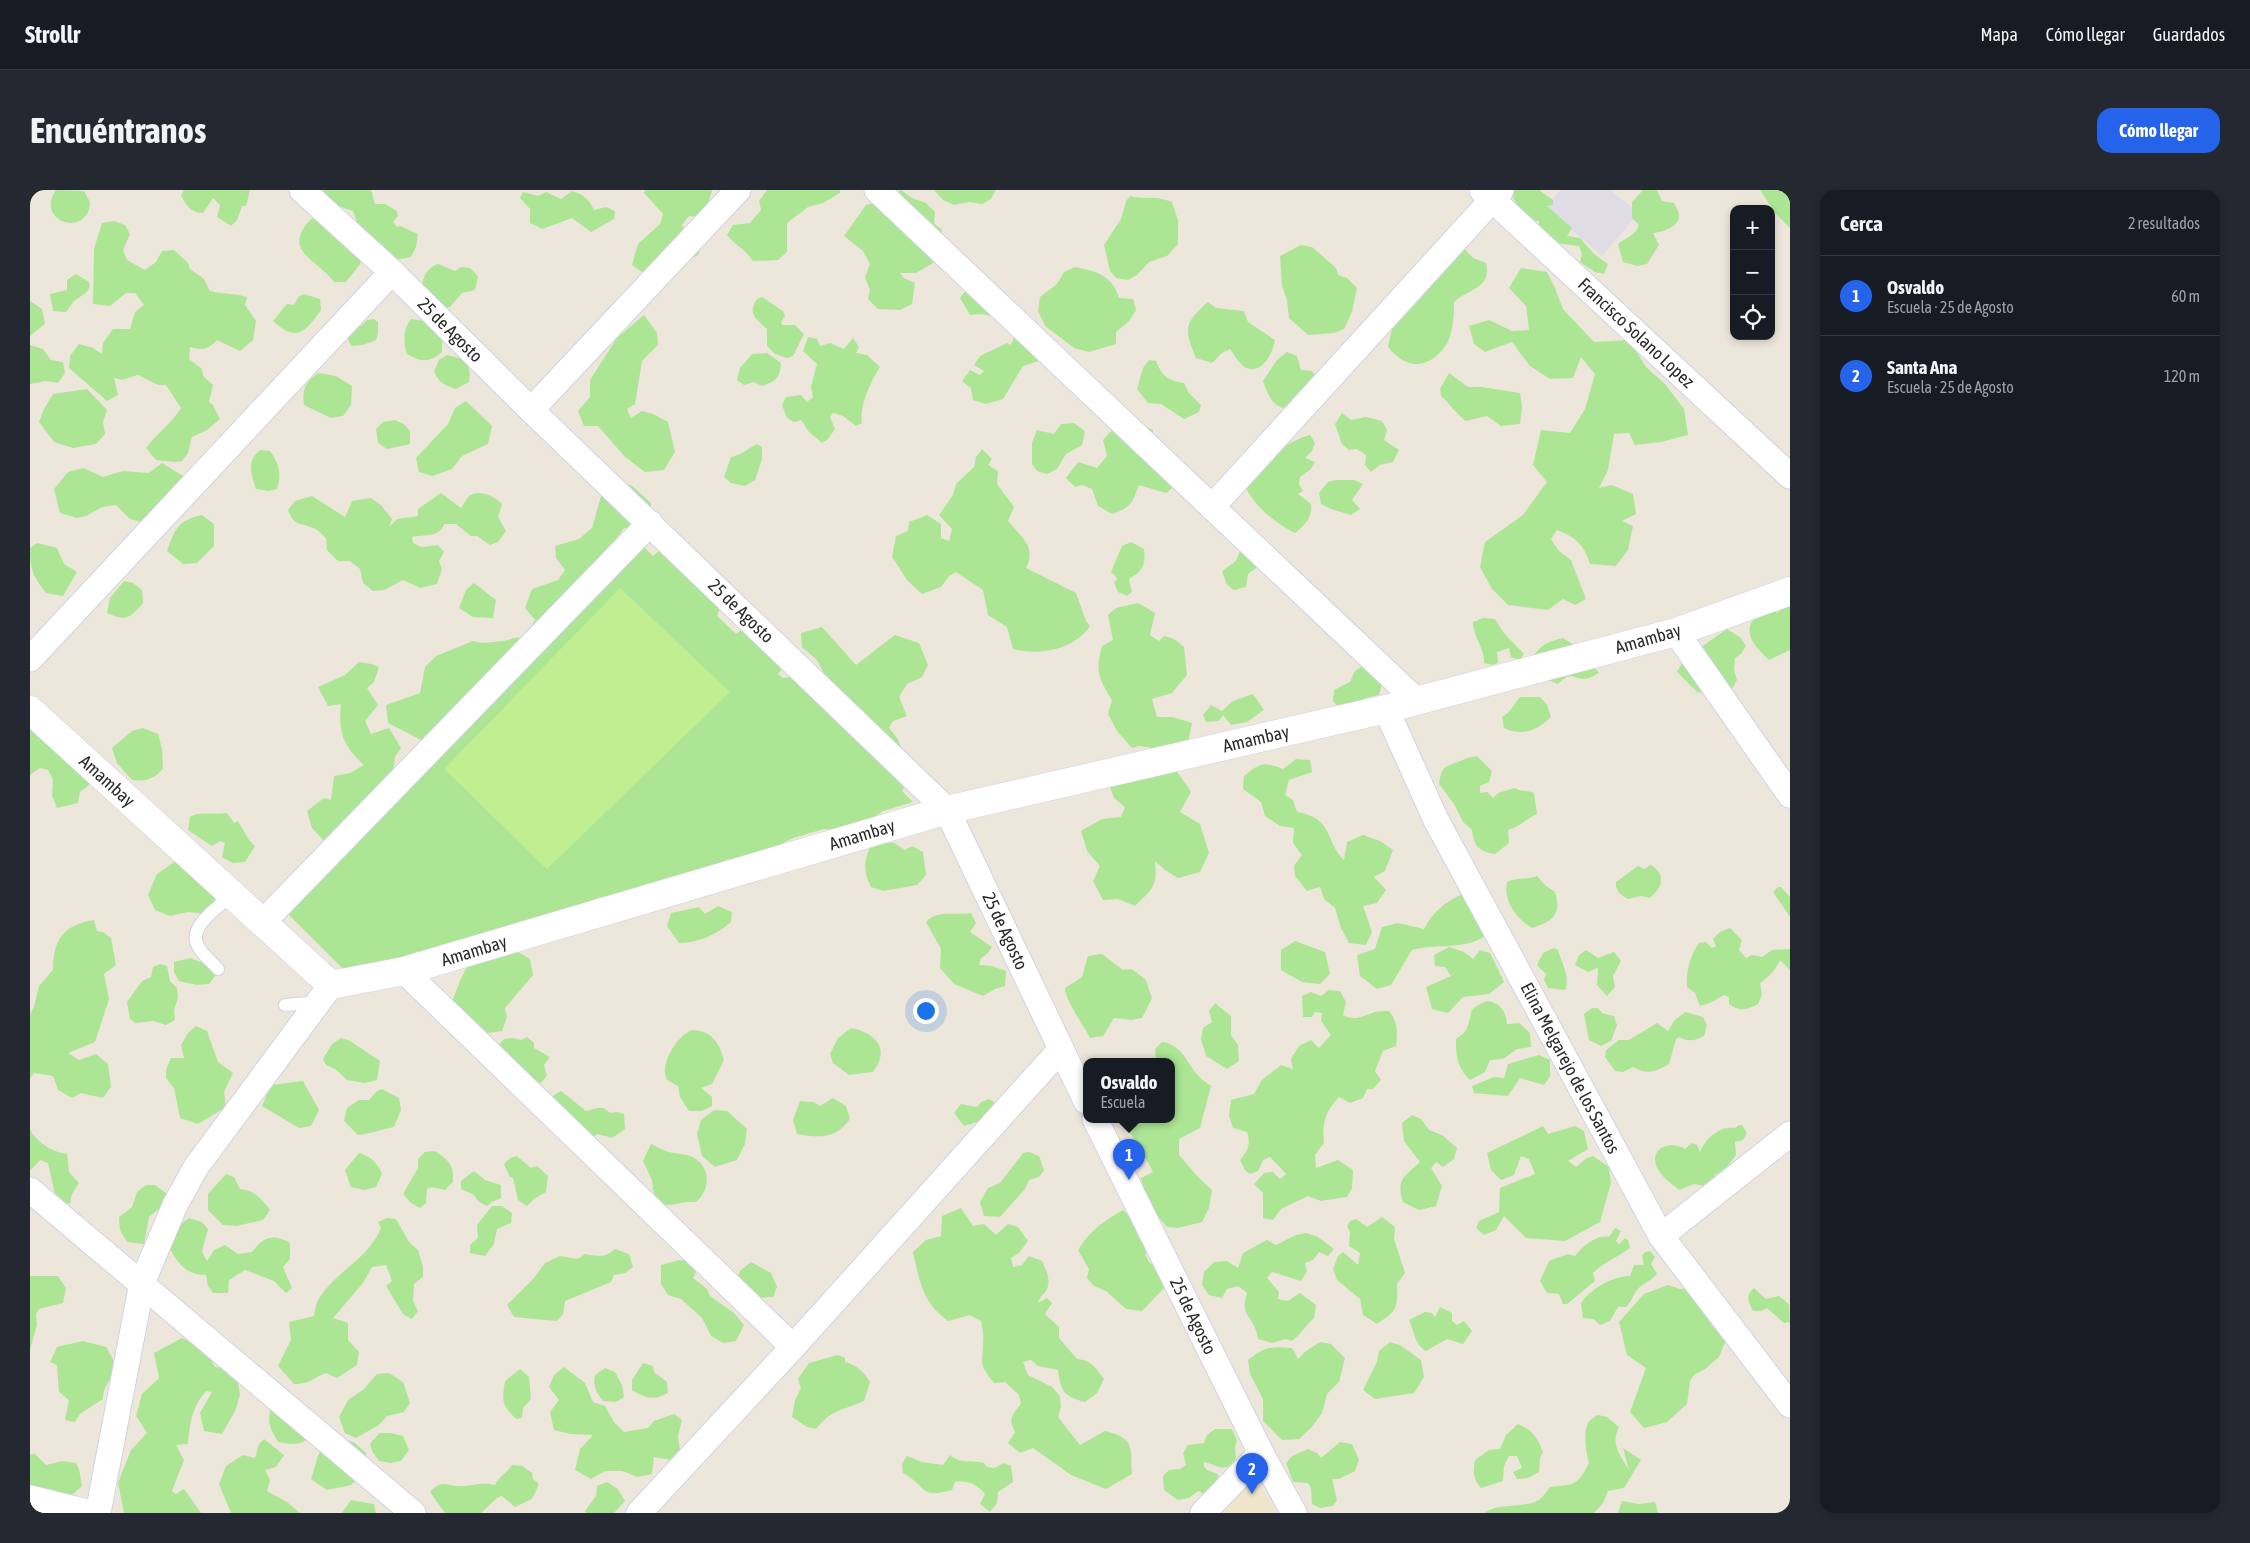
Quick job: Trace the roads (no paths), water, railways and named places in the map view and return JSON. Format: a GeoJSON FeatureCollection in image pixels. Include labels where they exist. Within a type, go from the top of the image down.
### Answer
{"type":"FeatureCollection","features":[{"type":"Feature","properties":{"kind":"street","name":"25 de Agosto"},"geometry":{"type":"LineString","coordinates":[[302,190],[392,272],[531,410],[947,810],[1083,1095]]}},
{"type":"Feature","properties":{"kind":"street"},"geometry":{"type":"LineString","coordinates":[[531,410],[738,190]]}},
{"type":"Feature","properties":{"kind":"street"},"geometry":{"type":"LineString","coordinates":[[877,190],[1417,701]]}},
{"type":"Feature","properties":{"kind":"street"},"geometry":{"type":"LineString","coordinates":[[1212,507],[1492,193]]}},
{"type":"Feature","properties":{"kind":"street","name":"Francisco Solano Lopez"},"geometry":{"type":"LineString","coordinates":[[1492,193],[1790,476]]}},
{"type":"Feature","properties":{"kind":"street"},"geometry":{"type":"LineString","coordinates":[[30,659],[392,272]]}},
{"type":"Feature","properties":{"kind":"street"},"geometry":{"type":"LineString","coordinates":[[263,922],[650,523]]}},
{"type":"Feature","properties":{"kind":"street","name":"Amambay"},"geometry":{"type":"LineString","coordinates":[[30,710],[263,922],[325,993],[404,972],[947,810],[1417,701],[1676,632],[1790,591]]}},
{"type":"Feature","properties":{"kind":"street"},"geometry":{"type":"LineString","coordinates":[[1676,632],[1790,795]]}},
{"type":"Feature","properties":{"kind":"street","name":"Elina Melgarejo de los Santos"},"geometry":{"type":"LineString","coordinates":[[1386,709],[1436,820],[1661,1236],[1790,1405]]}},
{"type":"Feature","properties":{"kind":"street"},"geometry":{"type":"LineString","coordinates":[[404,972],[793,1347]]}},
{"type":"Feature","properties":{"kind":"street"},"geometry":{"type":"LineString","coordinates":[[98,1513],[142,1284],[175,1205],[196,1167],[325,993]]}},
{"type":"Feature","properties":{"kind":"street"},"geometry":{"type":"LineString","coordinates":[[639,1513],[793,1347],[1061,1049]]}},
{"type":"Feature","properties":{"kind":"street","name":"25 de Agosto"},"geometry":{"type":"LineString","coordinates":[[1097,1123],[1261,1453],[1294,1513]]}},
{"type":"Feature","properties":{"kind":"street"},"geometry":{"type":"LineString","coordinates":[[1661,1236],[1790,1134]]}},
{"type":"Feature","properties":{"kind":"street"},"geometry":{"type":"LineString","coordinates":[[30,1190],[413,1513]]}},
{"type":"Feature","properties":{"kind":"street"},"geometry":{"type":"LineString","coordinates":[[1202,1513],[1261,1453]]}},
{"type":"Feature","properties":{"kind":"street"},"geometry":{"type":"LineString","coordinates":[[30,1498],[91,1513]]}},
{"type":"Feature","properties":{"kind":"lane"},"geometry":{"type":"LineString","coordinates":[[218,968],[202,952],[197,943],[196,935],[199,926],[232,895]]}},
{"type":"Feature","properties":{"kind":"lane"},"geometry":{"type":"LineString","coordinates":[[285,1005],[325,993]]}},
{"type":"Feature","properties":{"kind":"place","name":"Osvaldo"},"geometry":{"type":"Point","coordinates":[1129,1180]}},
{"type":"Feature","properties":{"kind":"place","name":"Santa Ana"},"geometry":{"type":"Point","coordinates":[1252,1494]}}]}
